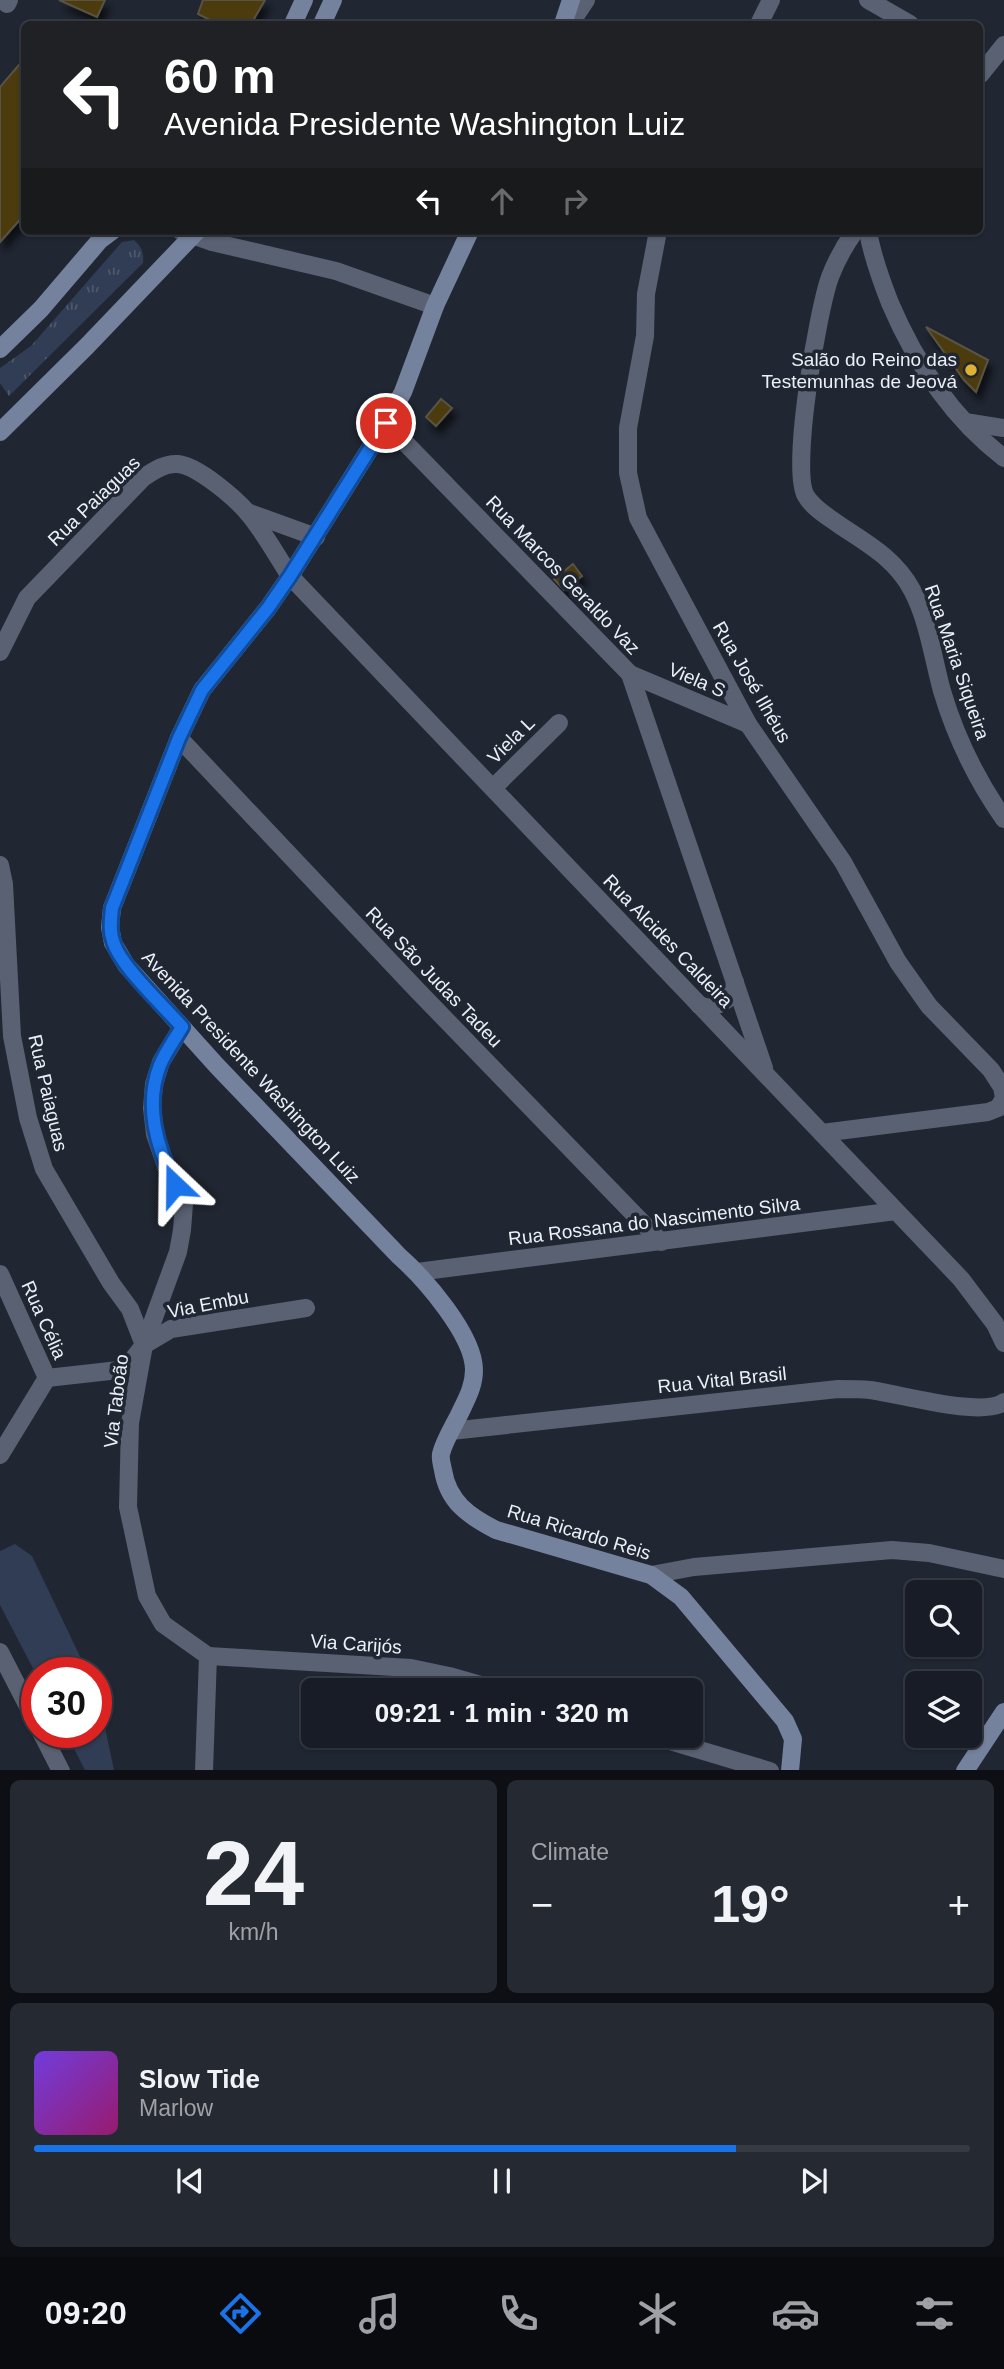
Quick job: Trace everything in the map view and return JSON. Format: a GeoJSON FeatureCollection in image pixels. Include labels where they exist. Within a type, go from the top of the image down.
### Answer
{"type":"FeatureCollection","features":[{"type":"Feature","properties":{"kind":"street"},"geometry":{"type":"LineString","coordinates":[[294,21],[304,0]]}},
{"type":"Feature","properties":{"kind":"street"},"geometry":{"type":"LineString","coordinates":[[322,21],[333,0]]}},
{"type":"Feature","properties":{"kind":"street"},"geometry":{"type":"LineString","coordinates":[[564,21],[571,0]]}},
{"type":"Feature","properties":{"kind":"street"},"geometry":{"type":"LineString","coordinates":[[572,21],[586,0]]}},
{"type":"Feature","properties":{"kind":"street"},"geometry":{"type":"LineString","coordinates":[[760,21],[771,0]]}},
{"type":"Feature","properties":{"kind":"street"},"geometry":{"type":"LineString","coordinates":[[868,0],[905,21]]}},
{"type":"Feature","properties":{"kind":"street"},"geometry":{"type":"LineString","coordinates":[[983,69],[1004,46]]}},
{"type":"Feature","properties":{"kind":"street"},"geometry":{"type":"LineString","coordinates":[[0,349],[23,329],[107,235]]}},
{"type":"Feature","properties":{"kind":"street"},"geometry":{"type":"LineString","coordinates":[[0,432],[188,235]]}},
{"type":"Feature","properties":{"kind":"street"},"geometry":{"type":"LineString","coordinates":[[198,235],[336,271],[435,306]]}},
{"type":"Feature","properties":{"kind":"street","name":"Avenida Presidente Washington Luiz"},"geometry":{"type":"LineString","coordinates":[[468,235],[435,306],[403,392],[386,423],[316,537],[268,608],[202,690],[179,738],[112,908],[110,928],[113,943],[126,965],[389,1247],[417,1272],[454,1322],[472,1353]]}},
{"type":"Feature","properties":{"kind":"street","name":"Rua José Ilhéus"},"geometry":{"type":"LineString","coordinates":[[657,235],[646,294],[645,336],[628,428],[628,472],[638,518],[748,724],[844,862],[898,962],[929,1006],[990,1070],[1002,1087],[1004,1098],[998,1108],[988,1112],[822,1133]]}},
{"type":"Feature","properties":{"kind":"street","name":"Rua Maria Siqueira"},"geometry":{"type":"LineString","coordinates":[[852,235],[829,279],[818,323],[808,378],[801,477],[806,495],[822,513],[889,558],[913,591],[923,616],[956,734],[974,772],[1004,819]]}},
{"type":"Feature","properties":{"kind":"street"},"geometry":{"type":"LineString","coordinates":[[869,235],[871,249],[901,329],[930,381],[950,408],[1004,458]]}},
{"type":"Feature","properties":{"kind":"street"},"geometry":{"type":"LineString","coordinates":[[964,422],[1004,428]]}},
{"type":"Feature","properties":{"kind":"street","name":"Rua Marcos Geraldo Vaz"},"geometry":{"type":"LineString","coordinates":[[386,423],[630,674],[766,1075]]}},
{"type":"Feature","properties":{"kind":"street","name":"Rua Paiaguas"},"geometry":{"type":"LineString","coordinates":[[0,652],[27,598],[123,496],[159,468],[175,464],[189,466],[204,475],[247,512],[290,576]]}},
{"type":"Feature","properties":{"kind":"street","name":"Rua Paiaguas"},"geometry":{"type":"LineString","coordinates":[[247,512],[316,537]]}},
{"type":"Feature","properties":{"kind":"street","name":"Rua Alcides Caldeira"},"geometry":{"type":"LineString","coordinates":[[290,576],[961,1279],[995,1324],[1004,1343]]}},
{"type":"Feature","properties":{"kind":"street"},"geometry":{"type":"LineString","coordinates":[[0,623],[27,598]]}},
{"type":"Feature","properties":{"kind":"street","name":"Viela S"},"geometry":{"type":"LineString","coordinates":[[630,674],[748,724]]}},
{"type":"Feature","properties":{"kind":"street","name":"Viela L"},"geometry":{"type":"LineString","coordinates":[[493,788],[559,723]]}},
{"type":"Feature","properties":{"kind":"street","name":"Rua São Judas Tadeu"},"geometry":{"type":"LineString","coordinates":[[179,738],[416,989],[661,1242]]}},
{"type":"Feature","properties":{"kind":"street","name":"Rua Paiaguas"},"geometry":{"type":"LineString","coordinates":[[0,865],[4,884],[12,1037],[28,1118],[44,1169],[111,1283],[130,1309],[144,1345]]}},
{"type":"Feature","properties":{"kind":"street"},"geometry":{"type":"LineString","coordinates":[[699,1005],[709,1007],[730,998],[735,982]]}},
{"type":"Feature","properties":{"kind":"street","name":"Via Taboão"},"geometry":{"type":"LineString","coordinates":[[182,1027],[161,1062],[154,1084],[152,1108],[156,1134],[166,1166],[184,1205],[182,1230],[178,1252],[144,1345],[131,1423],[128,1507],[146,1595],[163,1624],[208,1656]]}},
{"type":"Feature","properties":{"kind":"street","name":"Rua Rossana do Nascimento Silva"},"geometry":{"type":"LineString","coordinates":[[417,1272],[896,1211]]}},
{"type":"Feature","properties":{"kind":"street","name":"Rua Célia"},"geometry":{"type":"LineString","coordinates":[[0,1274],[47,1378],[0,1455]]}},
{"type":"Feature","properties":{"kind":"street","name":"Via Embu"},"geometry":{"type":"LineString","coordinates":[[47,1378],[118,1370],[129,1364],[144,1345],[171,1329],[306,1308]]}},
{"type":"Feature","properties":{"kind":"street","name":"Rua Ricardo Reis"},"geometry":{"type":"LineString","coordinates":[[472,1353],[474,1367],[471,1391],[440,1456],[445,1483],[457,1505],[496,1530],[652,1575],[681,1597],[785,1721],[793,1740],[790,1770]]}},
{"type":"Feature","properties":{"kind":"street","name":"Rua Vital Brasil"},"geometry":{"type":"LineString","coordinates":[[451,1431],[838,1389],[870,1390],[978,1409],[1001,1405]]}},
{"type":"Feature","properties":{"kind":"street"},"geometry":{"type":"LineString","coordinates":[[652,1575],[694,1567],[892,1550],[929,1553],[1004,1569]]}},
{"type":"Feature","properties":{"kind":"street"},"geometry":{"type":"LineString","coordinates":[[0,1652],[21,1693]]}},
{"type":"Feature","properties":{"kind":"street"},"geometry":{"type":"LineString","coordinates":[[204,1770],[208,1656]]}},
{"type":"Feature","properties":{"kind":"street","name":"Via Carijós"},"geometry":{"type":"LineString","coordinates":[[208,1656],[411,1668],[451,1678]]}},
{"type":"Feature","properties":{"kind":"street"},"geometry":{"type":"LineString","coordinates":[[965,1770],[1004,1712]]}},
{"type":"Feature","properties":{"kind":"street"},"geometry":{"type":"LineString","coordinates":[[49,1748],[61,1770]]}},
{"type":"Feature","properties":{"kind":"street"},"geometry":{"type":"LineString","coordinates":[[695,1748],[771,1770]]}},
{"type":"Feature","properties":{"kind":"green space"},"geometry":{"type":"Polygon","coordinates":[[[134,240],[142,250],[143,263],[9,396],[0,383],[0,368],[31,346],[122,242],[134,240]]]}},
{"type":"Feature","properties":{"kind":"green space"},"geometry":{"type":"Polygon","coordinates":[[[15,1544],[32,1556],[80,1657],[27,1657],[0,1605],[0,1551],[15,1544]]]}},
{"type":"Feature","properties":{"kind":"green space"},"geometry":{"type":"Polygon","coordinates":[[[74,1748],[109,1748],[114,1770],[85,1770],[74,1748]]]}},
{"type":"Feature","properties":{"kind":"building"},"geometry":{"type":"Polygon","coordinates":[[[59,0],[105,0],[97,17],[59,0]]]}},
{"type":"Feature","properties":{"kind":"building"},"geometry":{"type":"Polygon","coordinates":[[[203,0],[265,0],[253,21],[212,21],[198,14],[203,0]]]}},
{"type":"Feature","properties":{"kind":"building"},"geometry":{"type":"Polygon","coordinates":[[[21,62],[21,218],[0,242],[0,87],[21,62]]]}},
{"type":"Feature","properties":{"kind":"building","name":"Salão do Reino das Testemunhas de Jeová"},"geometry":{"type":"Polygon","coordinates":[[[926,327],[988,360],[976,392],[964,380],[926,327]]]}},
{"type":"Feature","properties":{"kind":"building"},"geometry":{"type":"Polygon","coordinates":[[[441,399],[452,408],[436,426],[426,417],[441,399]]]}},
{"type":"Feature","properties":{"kind":"building"},"geometry":{"type":"Polygon","coordinates":[[[573,564],[582,576],[564,590],[554,579],[573,564]]]}},
{"type":"Feature","properties":{"kind":"place","name":"Salão do Reino das Testemunhas de Jeová"},"geometry":{"type":"Point","coordinates":[971,370]}},
{"type":"Feature","properties":{"kind":"route"},"geometry":{"type":"LineString","coordinates":[[175,1185],[156,1134],[152,1108],[154,1084],[161,1062],[182,1027],[126,965],[113,943],[110,928],[112,908],[179,738],[202,690],[268,608],[386,423]]}}]}
